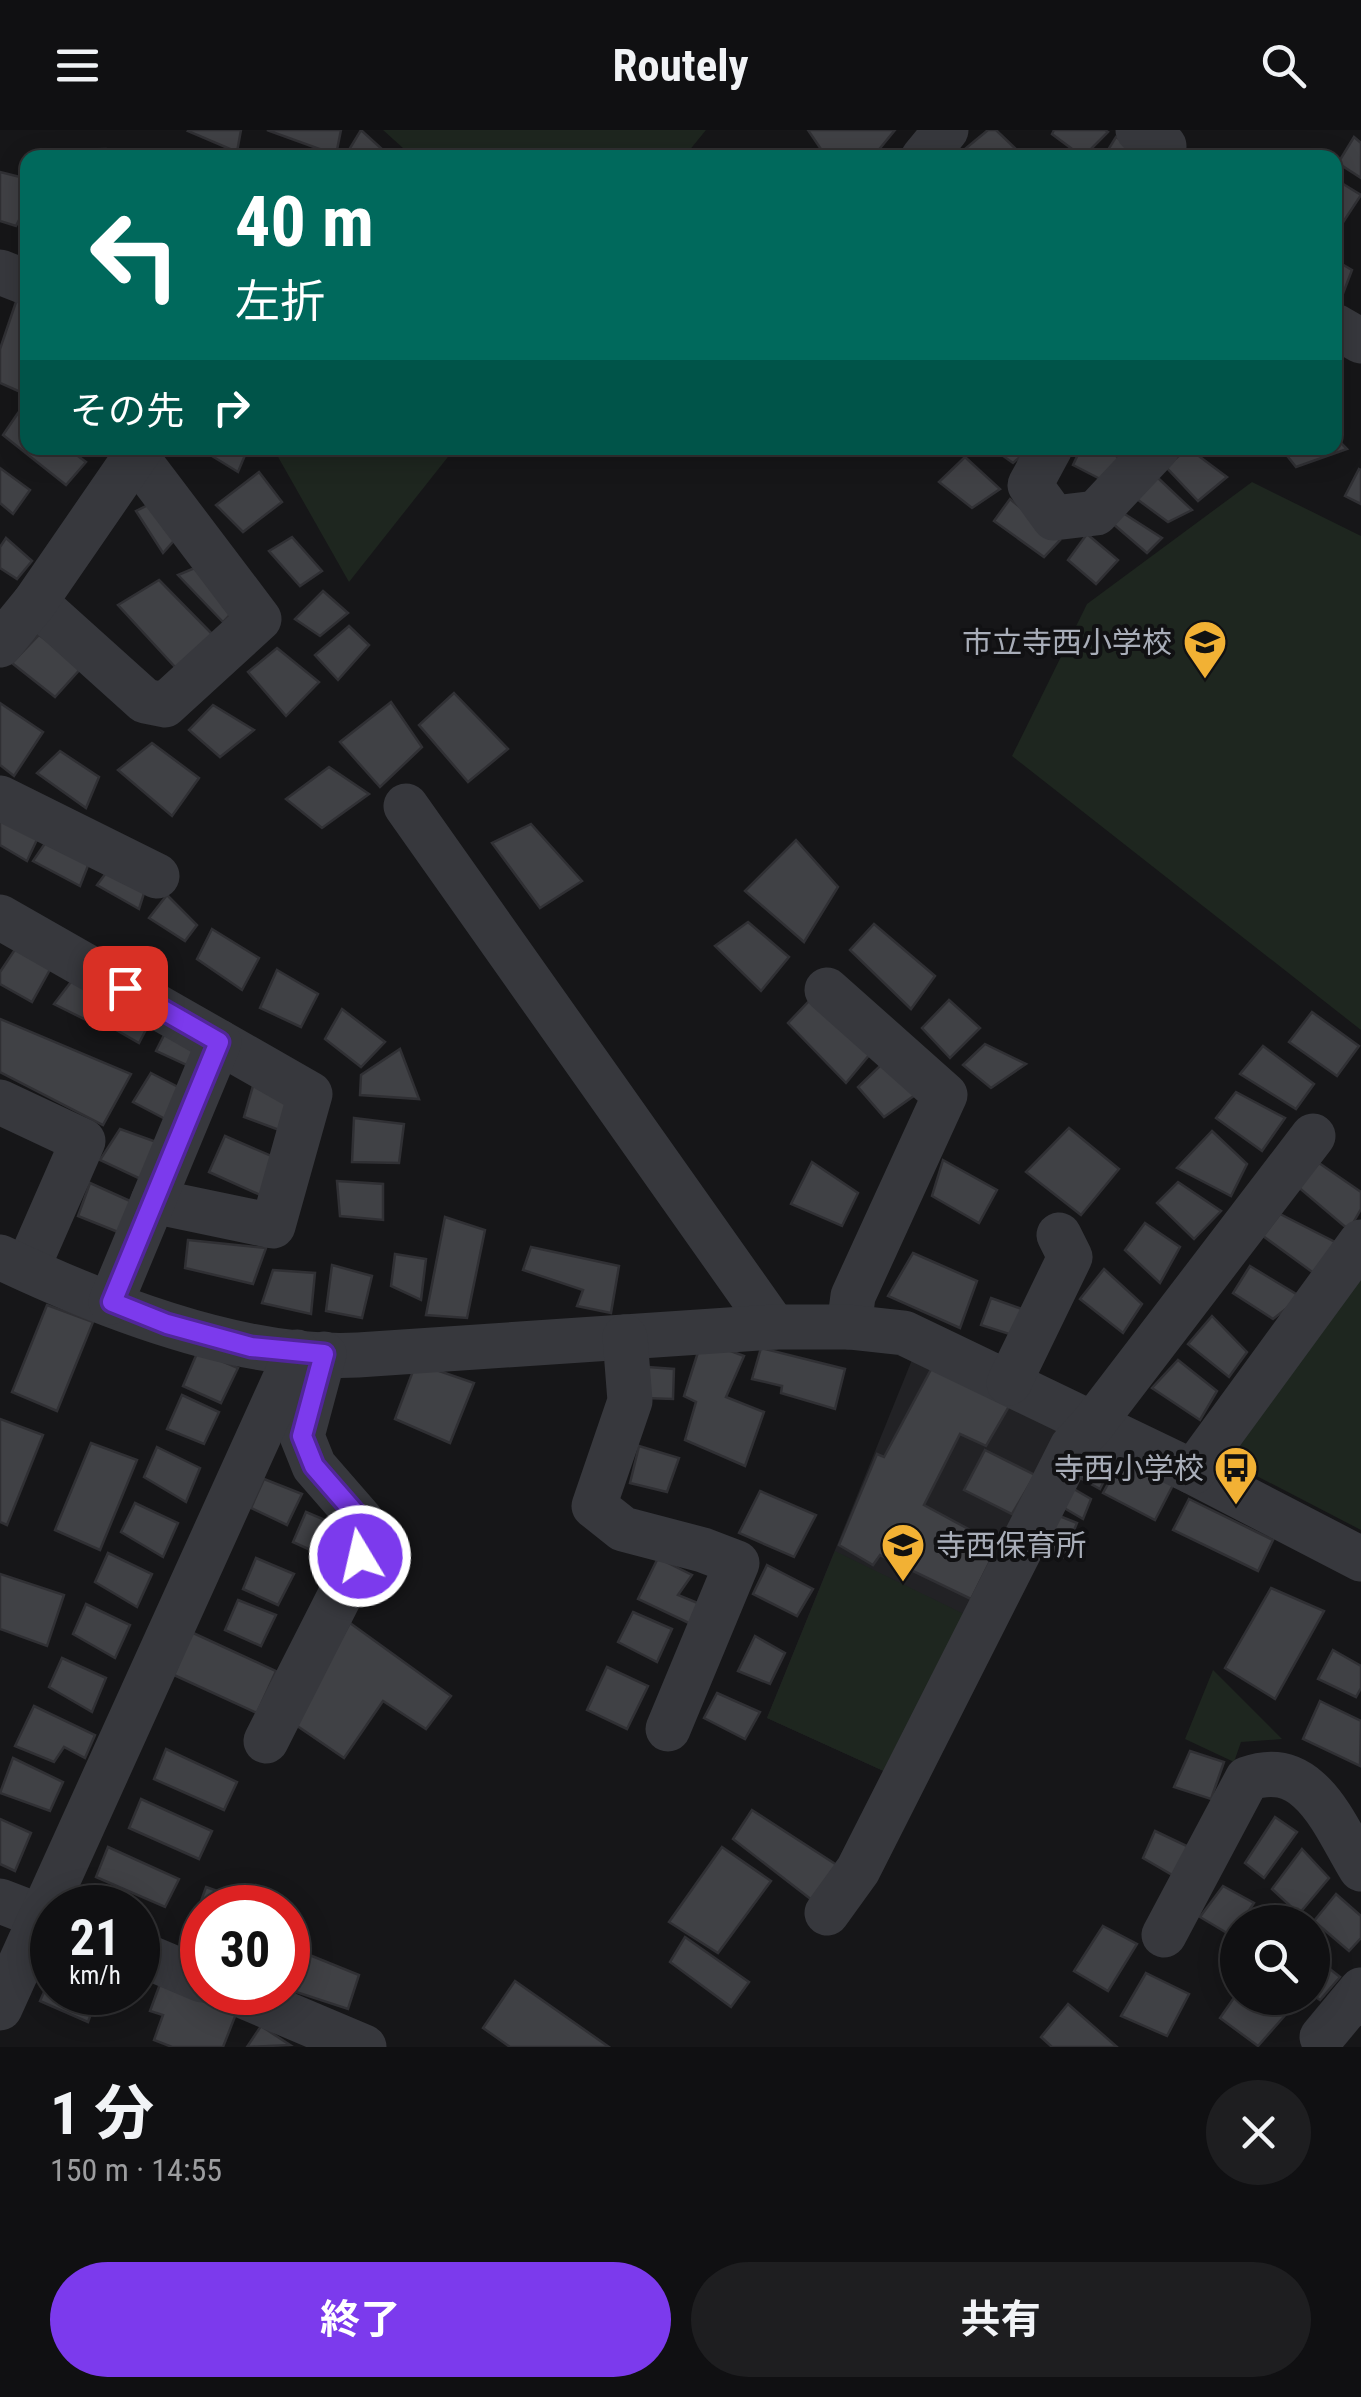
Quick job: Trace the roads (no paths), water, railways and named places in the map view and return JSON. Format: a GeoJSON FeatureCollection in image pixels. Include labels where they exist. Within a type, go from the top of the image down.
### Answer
{"type":"FeatureCollection","features":[{"type":"Feature","properties":{"kind":"street"},"geometry":{"type":"LineString","coordinates":[[930,150],[946,130]]}},
{"type":"Feature","properties":{"kind":"street"},"geometry":{"type":"LineString","coordinates":[[0,645],[35,602],[136,455]]}},
{"type":"Feature","properties":{"kind":"street"},"geometry":{"type":"LineString","coordinates":[[35,602],[145,701],[165,705],[259,619],[140,455]]}},
{"type":"Feature","properties":{"kind":"street"},"geometry":{"type":"LineString","coordinates":[[1046,455],[1030,485],[1054,518],[1096,513],[1150,455]]}},
{"type":"Feature","properties":{"kind":"street"},"geometry":{"type":"LineString","coordinates":[[0,798],[156,876]]}},
{"type":"Feature","properties":{"kind":"street"},"geometry":{"type":"LineString","coordinates":[[406,806],[774,1327]]}},
{"type":"Feature","properties":{"kind":"street"},"geometry":{"type":"LineString","coordinates":[[0,917],[310,1094],[273,1226],[153,1201]]}},
{"type":"Feature","properties":{"kind":"street"},"geometry":{"type":"LineString","coordinates":[[827,990],[945,1095],[853,1296],[849,1327]]}},
{"type":"Feature","properties":{"kind":"street"},"geometry":{"type":"LineString","coordinates":[[112,1302],[219,1042]]}},
{"type":"Feature","properties":{"kind":"street"},"geometry":{"type":"LineString","coordinates":[[0,1102],[83,1141],[14,1263],[167,1324],[251,1347],[342,1356],[774,1327],[849,1327],[904,1333],[1193,1472],[1361,1559]]}},
{"type":"Feature","properties":{"kind":"street"},"geometry":{"type":"LineString","coordinates":[[827,1912],[858,1870],[1072,1447],[1312,1136]]}},
{"type":"Feature","properties":{"kind":"street"},"geometry":{"type":"LineString","coordinates":[[1009,1382],[1070,1257],[1059,1235]]}},
{"type":"Feature","properties":{"kind":"street"},"geometry":{"type":"LineString","coordinates":[[1193,1472],[1361,1242]]}},
{"type":"Feature","properties":{"kind":"street"},"geometry":{"type":"LineString","coordinates":[[625,1337],[630,1401],[594,1506],[623,1529],[737,1563],[668,1730]]}},
{"type":"Feature","properties":{"kind":"street"},"geometry":{"type":"LineString","coordinates":[[266,1741],[360,1556],[361,1520],[314,1466],[302,1436],[310,1353]]}},
{"type":"Feature","properties":{"kind":"street"},"geometry":{"type":"LineString","coordinates":[[45,1885],[310,1353]]}},
{"type":"Feature","properties":{"kind":"street"},"geometry":{"type":"LineString","coordinates":[[1164,1936],[1247,1779],[1266,1772],[1292,1777],[1316,1795],[1361,1869]]}},
{"type":"Feature","properties":{"kind":"street"},"geometry":{"type":"LineString","coordinates":[[0,2008],[30,1916]]}},
{"type":"Feature","properties":{"kind":"street"},"geometry":{"type":"LineString","coordinates":[[1322,2038],[1361,1990]]}},
{"type":"Feature","properties":{"kind":"street"},"geometry":{"type":"LineString","coordinates":[[282,2015],[338,2042]]}},
{"type":"Feature","properties":{"kind":"place","name":"市立寺西小学校"},"geometry":{"type":"Point","coordinates":[1205,680]}},
{"type":"Feature","properties":{"kind":"place","name":"寺西小学校"},"geometry":{"type":"Point","coordinates":[1236,1506]}},
{"type":"Feature","properties":{"kind":"place","name":"寺西保育所"},"geometry":{"type":"Point","coordinates":[903,1583]}}]}
